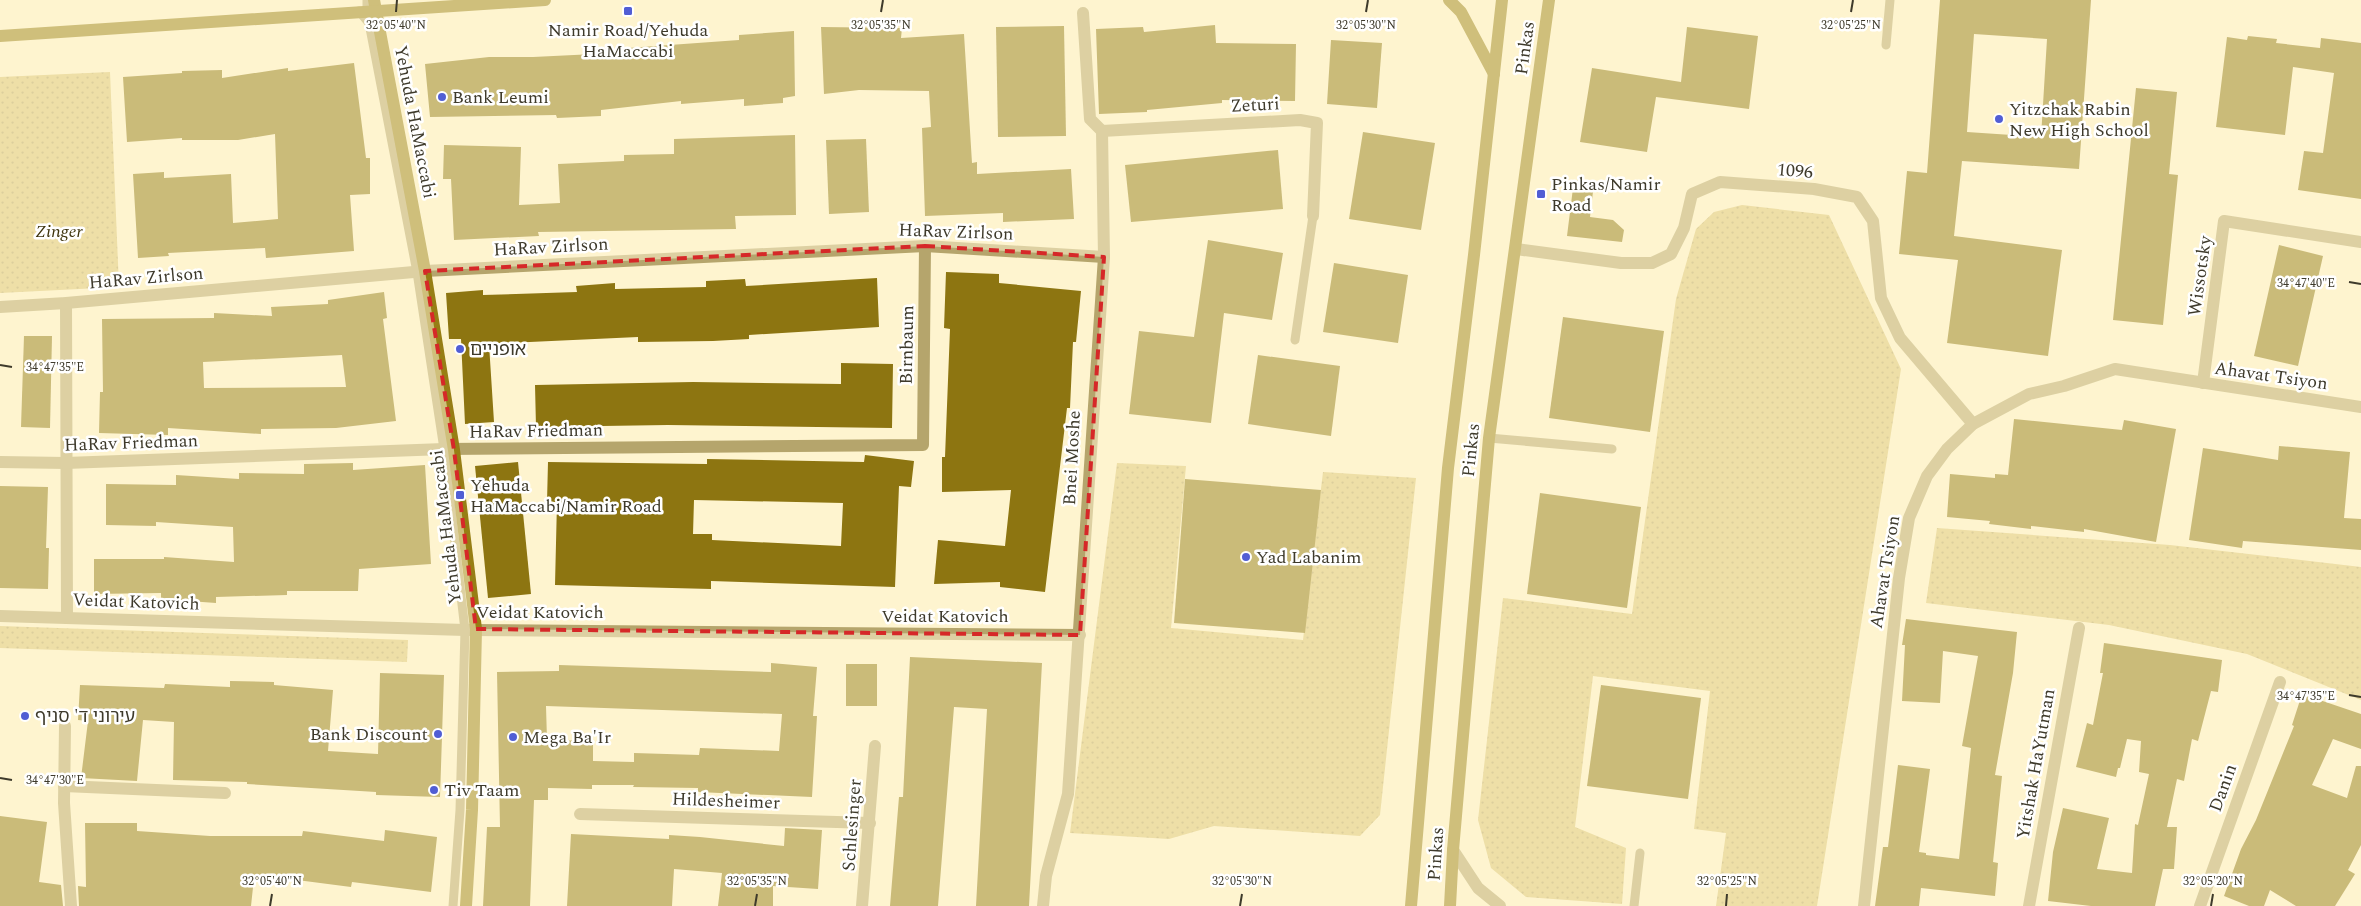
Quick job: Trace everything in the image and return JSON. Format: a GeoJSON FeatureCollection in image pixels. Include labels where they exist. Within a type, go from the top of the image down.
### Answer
{"type":"FeatureCollection","features":[{"type":"Feature","properties":{"kind":"main road"},"geometry":{"type":"LineString","coordinates":[[0,36],[368,9],[545,0]]}},
{"type":"Feature","properties":{"kind":"main road"},"geometry":{"type":"LineString","coordinates":[[1449,0],[1461,12],[1494,75]]}},
{"type":"Feature","properties":{"kind":"main road","name":"Pinkas"},"geometry":{"type":"LineString","coordinates":[[1411,906],[1448,468],[1502,0]]}},
{"type":"Feature","properties":{"kind":"main road","name":"Pinkas"},"geometry":{"type":"LineString","coordinates":[[1450,906],[1453,850],[1489,438],[1549,0]]}},
{"type":"Feature","properties":{"kind":"main road","name":"Yehuda HaMaccabi"},"geometry":{"type":"LineString","coordinates":[[368,9],[421,271],[449,449],[470,629],[472,810],[466,906]]}},
{"type":"Feature","properties":{"kind":"street"},"geometry":{"type":"LineString","coordinates":[[1083,13],[1090,119],[1102,131]]}},
{"type":"Feature","properties":{"kind":"street","name":"Zeturi"},"geometry":{"type":"LineString","coordinates":[[1102,131],[1300,120],[1317,123],[1313,216]]}},
{"type":"Feature","properties":{"kind":"street","name":"Bnei Moshe"},"geometry":{"type":"LineString","coordinates":[[1043,906],[1046,876],[1068,794],[1104,257],[1102,131]]}},
{"type":"Feature","properties":{"kind":"street","name":"1096"},"geometry":{"type":"LineString","coordinates":[[1516,250],[1621,263],[1652,264],[1671,254],[1684,228],[1692,194],[1720,182],[1814,189],[1857,197],[1872,221],[1881,298],[1900,338],[1973,424]]}},
{"type":"Feature","properties":{"kind":"street","name":"Wissotsky"},"geometry":{"type":"LineString","coordinates":[[2203,384],[2224,221],[2361,242]]}},
{"type":"Feature","properties":{"kind":"street","name":"HaRav Zirlson"},"geometry":{"type":"LineString","coordinates":[[0,307],[66,303],[421,271],[925,246],[1104,257]]}},
{"type":"Feature","properties":{"kind":"street","name":"Birnbaum"},"geometry":{"type":"LineString","coordinates":[[923,445],[925,246]]}},
{"type":"Feature","properties":{"kind":"street"},"geometry":{"type":"LineString","coordinates":[[66,303],[67,618]]}},
{"type":"Feature","properties":{"kind":"street","name":"Ahavat Tsiyon"},"geometry":{"type":"LineString","coordinates":[[1864,906],[1899,578],[1909,518],[1927,476],[1947,449],[1973,424],[2029,394],[2064,386],[2115,369],[2361,407]]}},
{"type":"Feature","properties":{"kind":"street","name":"HaRav Friedman"},"geometry":{"type":"LineString","coordinates":[[0,462],[66,463],[449,449],[923,445]]}},
{"type":"Feature","properties":{"kind":"street","name":"Veidat Katovich"},"geometry":{"type":"LineString","coordinates":[[0,616],[470,629],[1080,635]]}},
{"type":"Feature","properties":{"kind":"street","name":"Yitshak HaYutman"},"geometry":{"type":"LineString","coordinates":[[2029,906],[2079,628]]}},
{"type":"Feature","properties":{"kind":"street","name":"Danin"},"geometry":{"type":"LineString","coordinates":[[2200,906],[2280,682]]}},
{"type":"Feature","properties":{"kind":"street"},"geometry":{"type":"LineString","coordinates":[[65,726],[64,786],[71,906]]}},
{"type":"Feature","properties":{"kind":"street","name":"Schlesinger"},"geometry":{"type":"LineString","coordinates":[[862,906],[875,746]]}},
{"type":"Feature","properties":{"kind":"street"},"geometry":{"type":"LineString","coordinates":[[64,786],[225,794]]}},
{"type":"Feature","properties":{"kind":"street","name":"Hildesheimer"},"geometry":{"type":"LineString","coordinates":[[580,814],[870,824]]}},
{"type":"Feature","properties":{"kind":"street"},"geometry":{"type":"LineString","coordinates":[[1453,850],[1478,888],[1500,906]]}},
{"type":"Feature","properties":{"kind":"lane"},"geometry":{"type":"LineString","coordinates":[[1886,45],[1890,0]]}},
{"type":"Feature","properties":{"kind":"lane"},"geometry":{"type":"LineString","coordinates":[[1296,340],[1313,216]]}},
{"type":"Feature","properties":{"kind":"lane"},"geometry":{"type":"LineString","coordinates":[[1489,438],[1612,449]]}},
{"type":"Feature","properties":{"kind":"lane","name":"Yehuda HaMaccabi"},"geometry":{"type":"LineString","coordinates":[[453,906],[470,629]]}},
{"type":"Feature","properties":{"kind":"lane"},"geometry":{"type":"LineString","coordinates":[[1634,906],[1640,853]]}},
{"type":"Feature","properties":{"kind":"highlighted area"},"geometry":{"type":"Polygon","coordinates":[[[925,246],[1104,257],[1080,635],[476,629],[454,450],[425,271],[925,246]]]}},
{"type":"Feature","properties":{"kind":"green space","name":"Zinger"},"geometry":{"type":"Polygon","coordinates":[[[110,72],[119,287],[0,293],[0,77],[110,72]]]}},
{"type":"Feature","properties":{"kind":"green space"},"geometry":{"type":"Polygon","coordinates":[[[1742,205],[1829,215],[1901,369],[1817,906],[1716,906],[1726,833],[1694,829],[1710,691],[1593,676],[1575,827],[1626,848],[1622,904],[1526,897],[1491,868],[1478,820],[1503,598],[1632,614],[1676,299],[1696,229],[1714,212],[1742,205]]]}},
{"type":"Feature","properties":{"kind":"green space"},"geometry":{"type":"Polygon","coordinates":[[[1117,463],[1186,466],[1171,628],[1303,640],[1323,472],[1416,478],[1380,815],[1360,836],[1214,826],[1169,839],[1070,833],[1117,463]]]}},
{"type":"Feature","properties":{"kind":"green space"},"geometry":{"type":"Polygon","coordinates":[[[1937,528],[2170,545],[2361,567],[2361,700],[2247,654],[2109,625],[1926,603],[1937,528]]]}},
{"type":"Feature","properties":{"kind":"green space"},"geometry":{"type":"Polygon","coordinates":[[[0,626],[408,640],[407,662],[0,648],[0,626]]]}},
{"type":"Feature","properties":{"kind":"building"},"geometry":{"type":"Polygon","coordinates":[[[1940,0],[2091,0],[2079,169],[1962,161],[1954,236],[2062,250],[2048,356],[1947,343],[1958,260],[1899,254],[1907,171],[1927,173],[1940,0]],[[1974,34],[1967,132],[2041,137],[2047,39],[1974,34]]]}},
{"type":"Feature","properties":{"kind":"building"},"geometry":{"type":"Polygon","coordinates":[[[1215,25],[1216,43],[1296,44],[1295,101],[1222,100],[1222,103],[1147,110],[1147,112],[1099,114],[1096,29],[1143,27],[1144,32],[1215,25]]]}},
{"type":"Feature","properties":{"kind":"building"},"geometry":{"type":"Polygon","coordinates":[[[1064,26],[1066,136],[998,137],[996,27],[1064,26]]]}},
{"type":"Feature","properties":{"kind":"building"},"geometry":{"type":"Polygon","coordinates":[[[821,27],[902,28],[901,38],[964,34],[972,163],[977,162],[977,174],[1071,169],[1074,219],[1003,222],[1003,213],[925,216],[922,128],[931,127],[929,91],[859,90],[824,94],[821,27]]]}},
{"type":"Feature","properties":{"kind":"building"},"geometry":{"type":"Polygon","coordinates":[[[1687,27],[1758,36],[1749,109],[1656,97],[1647,152],[1580,142],[1592,68],[1681,82],[1687,27]]]}},
{"type":"Feature","properties":{"kind":"building"},"geometry":{"type":"Polygon","coordinates":[[[794,31],[795,96],[783,98],[783,103],[744,106],[744,99],[681,104],[681,101],[601,110],[601,116],[557,118],[556,115],[430,117],[425,64],[489,57],[615,53],[614,49],[739,40],[739,35],[794,31]]]}},
{"type":"Feature","properties":{"kind":"building"},"geometry":{"type":"Polygon","coordinates":[[[2248,36],[2277,39],[2276,43],[2320,48],[2321,38],[2361,43],[2361,199],[2298,190],[2304,151],[2323,153],[2334,73],[2293,67],[2285,135],[2216,127],[2227,37],[2247,40],[2248,36]]]}},
{"type":"Feature","properties":{"kind":"building"},"geometry":{"type":"Polygon","coordinates":[[[1331,40],[1382,43],[1377,108],[1327,104],[1331,40]]]}},
{"type":"Feature","properties":{"kind":"building"},"geometry":{"type":"Polygon","coordinates":[[[354,63],[366,158],[370,158],[370,194],[350,195],[354,251],[266,258],[265,248],[168,253],[169,256],[138,258],[133,174],[164,172],[164,178],[231,174],[233,223],[278,219],[275,134],[238,140],[182,140],[182,138],[127,142],[123,77],[182,73],[182,71],[222,70],[222,78],[288,68],[288,71],[354,63]]]}},
{"type":"Feature","properties":{"kind":"building"},"geometry":{"type":"Polygon","coordinates":[[[2136,88],[2177,92],[2169,174],[2178,175],[2163,325],[2113,320],[2136,88]]]}},
{"type":"Feature","properties":{"kind":"building"},"geometry":{"type":"Polygon","coordinates":[[[1363,132],[1435,143],[1421,230],[1349,219],[1363,132]]]}},
{"type":"Feature","properties":{"kind":"building"},"geometry":{"type":"Polygon","coordinates":[[[795,135],[796,215],[735,216],[736,229],[538,232],[539,236],[454,240],[451,179],[443,179],[444,145],[521,147],[519,205],[560,203],[558,164],[624,161],[624,155],[674,154],[674,139],[795,135]]]}},
{"type":"Feature","properties":{"kind":"building"},"geometry":{"type":"Polygon","coordinates":[[[866,139],[869,212],[829,214],[826,140],[866,139]]]}},
{"type":"Feature","properties":{"kind":"building"},"geometry":{"type":"Polygon","coordinates":[[[1278,150],[1283,209],[1131,222],[1125,165],[1278,150]]]}},
{"type":"Feature","properties":{"kind":"building"},"geometry":{"type":"Polygon","coordinates":[[[1574,180],[1594,183],[1590,217],[1613,220],[1624,230],[1622,242],[1567,236],[1574,180]]]}},
{"type":"Feature","properties":{"kind":"building"},"geometry":{"type":"Polygon","coordinates":[[[1208,240],[1283,253],[1272,320],[1224,313],[1211,423],[1129,414],[1139,331],[1194,337],[1208,240]]]}},
{"type":"Feature","properties":{"kind":"building"},"geometry":{"type":"Polygon","coordinates":[[[2279,245],[2323,256],[2298,366],[2254,356],[2279,245]]]}},
{"type":"Feature","properties":{"kind":"building"},"geometry":{"type":"Polygon","coordinates":[[[1334,263],[1408,275],[1398,343],[1323,332],[1334,263]]]}},
{"type":"Feature","properties":{"kind":"building"},"geometry":{"type":"Polygon","coordinates":[[[946,272],[999,274],[999,283],[1081,291],[1076,342],[1073,342],[1070,408],[1067,408],[1045,592],[1000,587],[1000,582],[934,584],[938,540],[1005,546],[1011,490],[942,492],[942,457],[945,457],[950,329],[944,328],[946,272]]]}},
{"type":"Feature","properties":{"kind":"building"},"geometry":{"type":"Polygon","coordinates":[[[877,278],[879,327],[749,335],[749,339],[713,341],[638,342],[638,337],[489,344],[494,422],[465,424],[461,339],[449,339],[446,293],[483,290],[483,295],[577,292],[576,286],[615,283],[615,289],[706,287],[706,281],[745,279],[746,286],[877,278]]]}},
{"type":"Feature","properties":{"kind":"building"},"geometry":{"type":"Polygon","coordinates":[[[384,292],[387,318],[383,319],[396,421],[336,428],[261,429],[261,434],[168,428],[168,435],[99,433],[100,392],[103,392],[102,319],[214,318],[214,313],[272,316],[271,307],[328,304],[328,300],[384,292]],[[342,355],[203,362],[204,388],[346,387],[342,355]]]}},
{"type":"Feature","properties":{"kind":"building"},"geometry":{"type":"Polygon","coordinates":[[[1563,317],[1664,331],[1650,432],[1549,418],[1563,317]]]}},
{"type":"Feature","properties":{"kind":"building"},"geometry":{"type":"Polygon","coordinates":[[[24,336],[52,336],[50,428],[21,427],[24,336]]]}},
{"type":"Feature","properties":{"kind":"building"},"geometry":{"type":"Polygon","coordinates":[[[1258,355],[1340,366],[1331,436],[1248,424],[1258,355]]]}},
{"type":"Feature","properties":{"kind":"building"},"geometry":{"type":"Polygon","coordinates":[[[841,363],[893,364],[892,428],[668,425],[536,427],[535,385],[693,382],[841,384],[841,363]]]}},
{"type":"Feature","properties":{"kind":"building"},"geometry":{"type":"Polygon","coordinates":[[[2014,419],[2122,430],[2124,420],[2176,429],[2156,542],[2084,529],[2084,532],[2031,526],[2031,529],[1989,524],[1990,521],[1947,517],[1950,474],[1995,478],[1995,474],[2008,475],[2014,419]]]}},
{"type":"Feature","properties":{"kind":"building"},"geometry":{"type":"Polygon","coordinates":[[[2279,446],[2350,452],[2344,518],[2361,519],[2361,550],[2243,541],[2242,548],[2189,540],[2203,448],[2278,460],[2279,446]]]}},
{"type":"Feature","properties":{"kind":"building"},"geometry":{"type":"Polygon","coordinates":[[[865,455],[914,461],[911,487],[899,486],[895,587],[711,581],[711,589],[555,585],[557,502],[547,502],[548,462],[707,464],[707,459],[864,462],[865,455]],[[694,500],[693,534],[712,534],[712,540],[841,546],[843,503],[694,500]]]}},
{"type":"Feature","properties":{"kind":"building"},"geometry":{"type":"Polygon","coordinates":[[[518,462],[531,594],[488,598],[475,466],[518,462]]]}},
{"type":"Feature","properties":{"kind":"building"},"geometry":{"type":"Polygon","coordinates":[[[353,463],[353,470],[425,465],[431,564],[359,569],[358,591],[287,591],[287,595],[216,597],[216,603],[161,599],[161,593],[94,594],[94,559],[164,559],[164,557],[234,562],[233,527],[156,522],[156,526],[106,525],[106,484],[176,485],[176,475],[239,479],[239,473],[304,474],[304,464],[353,463]]]}},
{"type":"Feature","properties":{"kind":"building","name":"Yad Labanim"},"geometry":{"type":"Polygon","coordinates":[[[1185,479],[1321,490],[1305,633],[1174,623],[1185,479]]]}},
{"type":"Feature","properties":{"kind":"building"},"geometry":{"type":"Polygon","coordinates":[[[0,486],[48,487],[46,548],[49,548],[48,589],[0,588],[0,486]]]}},
{"type":"Feature","properties":{"kind":"building"},"geometry":{"type":"Polygon","coordinates":[[[1540,493],[1641,507],[1627,608],[1527,594],[1540,493]]]}},
{"type":"Feature","properties":{"kind":"building"},"geometry":{"type":"Polygon","coordinates":[[[1906,619],[2017,632],[2013,673],[1995,775],[2002,776],[1993,862],[1998,863],[1995,896],[1921,888],[1919,906],[1875,906],[1883,847],[1888,847],[1898,765],[1930,769],[1919,852],[1926,853],[1926,855],[1959,859],[1971,748],[1962,746],[1978,656],[1943,651],[1940,703],[1902,701],[1905,645],[1902,645],[1906,619]]]}},
{"type":"Feature","properties":{"kind":"building"},"geometry":{"type":"Polygon","coordinates":[[[2104,643],[2222,660],[2218,692],[2211,691],[2198,741],[2192,739],[2184,781],[2177,779],[2167,827],[2177,827],[2174,869],[2163,869],[2155,906],[2091,906],[2048,901],[2053,852],[2063,808],[2109,818],[2097,869],[2132,873],[2135,824],[2138,825],[2149,774],[2139,772],[2141,741],[2127,739],[2116,777],[2076,767],[2087,723],[2093,725],[2103,673],[2100,673],[2104,643]]]}},
{"type":"Feature","properties":{"kind":"building"},"geometry":{"type":"Polygon","coordinates":[[[910,657],[1042,663],[1029,906],[976,906],[987,709],[954,707],[938,906],[890,906],[899,797],[903,797],[910,657]]]}},
{"type":"Feature","properties":{"kind":"building"},"geometry":{"type":"Polygon","coordinates":[[[771,663],[817,667],[813,716],[817,716],[812,797],[698,792],[698,788],[633,787],[634,785],[592,785],[592,789],[548,788],[548,800],[534,800],[530,906],[483,906],[487,827],[500,827],[497,672],[559,671],[559,665],[771,672],[771,663]],[[546,706],[547,740],[593,741],[593,761],[634,762],[634,753],[699,755],[700,748],[779,751],[782,714],[546,706]]]}},
{"type":"Feature","properties":{"kind":"building"},"geometry":{"type":"Polygon","coordinates":[[[846,664],[877,664],[877,706],[846,706],[846,664]]]}},
{"type":"Feature","properties":{"kind":"building"},"geometry":{"type":"Polygon","coordinates":[[[380,673],[444,675],[440,797],[376,795],[376,792],[247,784],[247,782],[173,780],[174,722],[143,720],[137,781],[81,778],[88,721],[78,720],[80,685],[164,688],[165,684],[230,687],[230,681],[274,682],[274,685],[333,690],[328,751],[378,754],[380,673]]]}},
{"type":"Feature","properties":{"kind":"building"},"geometry":{"type":"Polygon","coordinates":[[[1601,685],[1701,698],[1688,799],[1587,786],[1601,685]]]}},
{"type":"Feature","properties":{"kind":"building"},"geometry":{"type":"Polygon","coordinates":[[[2302,694],[2361,714],[2361,749],[2333,739],[2312,785],[2347,798],[2356,766],[2361,766],[2361,845],[2348,870],[2355,874],[2335,906],[2296,906],[2270,890],[2264,906],[2249,906],[2224,896],[2241,849],[2256,820],[2294,726],[2292,725],[2302,694]]]}},
{"type":"Feature","properties":{"kind":"building"},"geometry":{"type":"Polygon","coordinates":[[[0,816],[47,822],[39,882],[61,885],[63,906],[0,906],[0,816]]]}},
{"type":"Feature","properties":{"kind":"building"},"geometry":{"type":"Polygon","coordinates":[[[85,823],[137,823],[137,831],[210,836],[302,836],[303,831],[384,841],[385,830],[437,837],[431,892],[352,882],[351,887],[297,880],[297,878],[254,878],[251,906],[79,906],[78,886],[86,887],[85,823]]]}},
{"type":"Feature","properties":{"kind":"building"},"geometry":{"type":"Polygon","coordinates":[[[785,828],[822,830],[818,889],[773,886],[773,906],[718,906],[722,873],[674,869],[672,906],[567,906],[571,834],[669,839],[669,835],[784,846],[785,828]]]}},
{"type":"Feature","properties":{"kind":"place","name":"Namir Road/Yehuda HaMaccabi"},"geometry":{"type":"Point","coordinates":[628,11]}},
{"type":"Feature","properties":{"kind":"place","name":"Bank Leumi"},"geometry":{"type":"Point","coordinates":[442,97]}},
{"type":"Feature","properties":{"kind":"place","name":"Yitzchak Rabin New High School"},"geometry":{"type":"Point","coordinates":[1999,119]}},
{"type":"Feature","properties":{"kind":"place","name":"Pinkas/Namir Road"},"geometry":{"type":"Point","coordinates":[1541,194]}},
{"type":"Feature","properties":{"kind":"place","name":"אופניים"},"geometry":{"type":"Point","coordinates":[460,349]}},
{"type":"Feature","properties":{"kind":"place","name":"Yehuda HaMaccabi/Namir Road"},"geometry":{"type":"Point","coordinates":[460,495]}},
{"type":"Feature","properties":{"kind":"place","name":"Yad Labanim"},"geometry":{"type":"Point","coordinates":[1246,557]}},
{"type":"Feature","properties":{"kind":"place","name":"עירוני ד' סניף"},"geometry":{"type":"Point","coordinates":[25,716]}},
{"type":"Feature","properties":{"kind":"place","name":"Bank Discount"},"geometry":{"type":"Point","coordinates":[438,734]}},
{"type":"Feature","properties":{"kind":"place","name":"Mega Ba'Ir"},"geometry":{"type":"Point","coordinates":[513,737]}},
{"type":"Feature","properties":{"kind":"place","name":"Tiv Taam"},"geometry":{"type":"Point","coordinates":[434,790]}}]}
